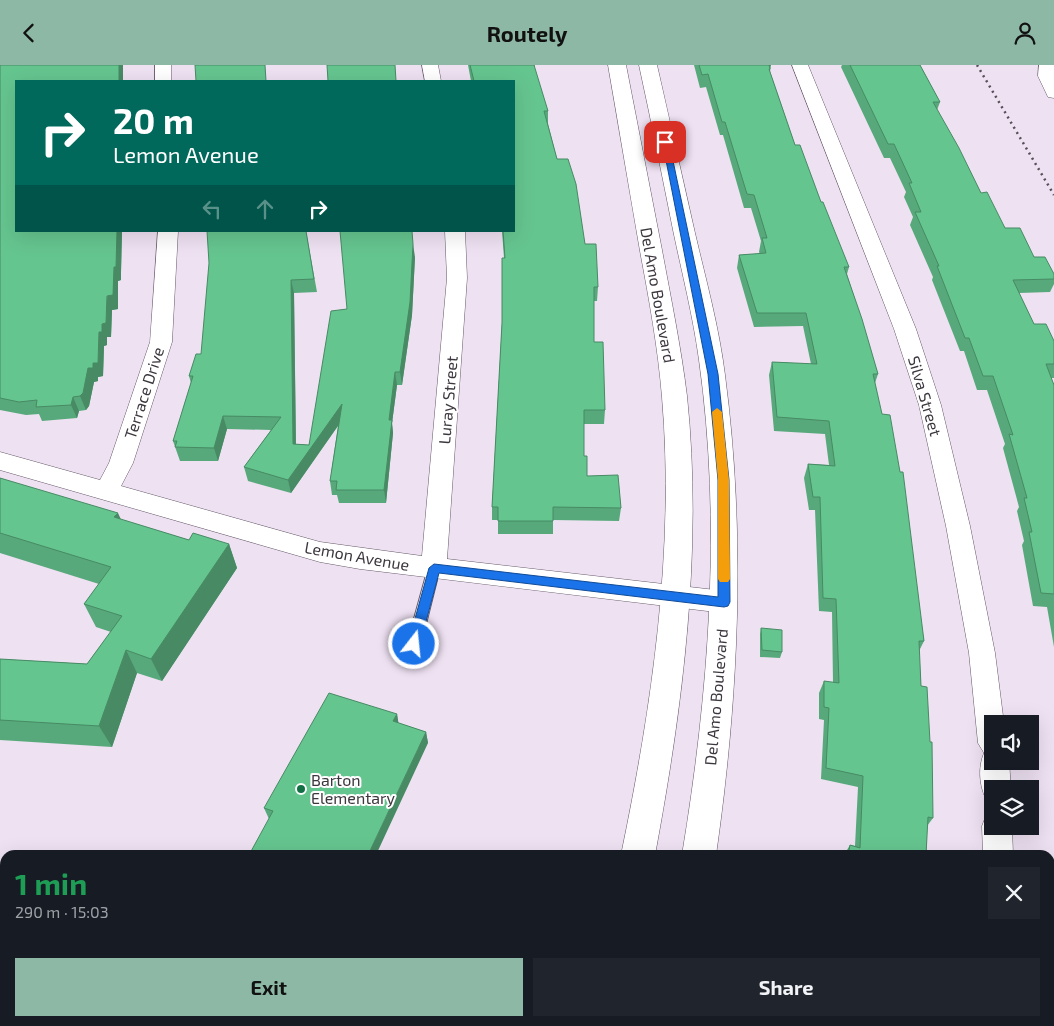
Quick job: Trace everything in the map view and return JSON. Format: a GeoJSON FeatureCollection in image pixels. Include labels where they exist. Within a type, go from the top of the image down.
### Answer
{"type":"FeatureCollection","features":[{"type":"Feature","properties":{"kind":"main road","name":"Del Amo Boulevard"},"geometry":{"type":"LineString","coordinates":[[617,65],[667,344],[676,416],[678,520],[675,597],[662,710],[639,850]]}},
{"type":"Feature","properties":{"kind":"main road","name":"Del Amo Boulevard"},"geometry":{"type":"LineString","coordinates":[[648,65],[713,374],[724,480],[724,602],[716,717],[705,821],[700,850]]}},
{"type":"Feature","properties":{"kind":"street"},"geometry":{"type":"LineString","coordinates":[[163,65],[163,80]]}},
{"type":"Feature","properties":{"kind":"street"},"geometry":{"type":"LineString","coordinates":[[430,65],[433,80]]}},
{"type":"Feature","properties":{"kind":"street","name":"Silva Street"},"geometry":{"type":"LineString","coordinates":[[800,65],[904,329],[930,405],[958,526],[979,634],[989,715]]}},
{"type":"Feature","properties":{"kind":"street"},"geometry":{"type":"LineString","coordinates":[[1047,65],[1046,76],[1054,93]]}},
{"type":"Feature","properties":{"kind":"street","name":"Terrace Drive"},"geometry":{"type":"LineString","coordinates":[[106,491],[121,463],[161,342],[168,232]]}},
{"type":"Feature","properties":{"kind":"street","name":"Luray Street"},"geometry":{"type":"LineString","coordinates":[[434,568],[457,278],[455,232]]}},
{"type":"Feature","properties":{"kind":"street","name":"Lemon Avenue"},"geometry":{"type":"LineString","coordinates":[[0,461],[320,552],[360,559],[724,602]]}},
{"type":"Feature","properties":{"kind":"street"},"geometry":{"type":"LineString","coordinates":[[997,835],[998,850]]}},
{"type":"Feature","properties":{"kind":"lane"},"geometry":{"type":"LineString","coordinates":[[414,644],[434,568]]}},
{"type":"Feature","properties":{"kind":"building"},"geometry":{"type":"Polygon","coordinates":[[[0,65],[119,65],[119,80],[15,80],[15,232],[117,232],[116,267],[114,267],[113,295],[107,296],[106,323],[102,324],[102,332],[99,332],[98,363],[93,363],[93,368],[88,368],[83,393],[80,396],[73,397],[71,405],[36,407],[37,400],[19,402],[0,398],[0,65]]]}},
{"type":"Feature","properties":{"kind":"building"},"geometry":{"type":"Polygon","coordinates":[[[195,65],[265,65],[266,80],[196,80],[195,65]]]}},
{"type":"Feature","properties":{"kind":"building"},"geometry":{"type":"Polygon","coordinates":[[[327,65],[395,65],[396,80],[328,80],[327,65]]]}},
{"type":"Feature","properties":{"kind":"building"},"geometry":{"type":"Polygon","coordinates":[[[470,65],[534,65],[548,111],[544,111],[557,159],[568,159],[576,184],[585,244],[596,244],[598,287],[594,287],[594,342],[603,342],[605,410],[584,410],[584,456],[587,456],[587,476],[618,475],[621,508],[553,507],[553,521],[498,521],[498,507],[492,507],[502,323],[502,258],[505,258],[503,232],[515,232],[515,80],[474,80],[470,65]]]}},
{"type":"Feature","properties":{"kind":"building"},"geometry":{"type":"Polygon","coordinates":[[[699,65],[769,65],[795,145],[800,145],[821,202],[823,202],[849,267],[844,267],[878,374],[873,374],[882,414],[890,415],[900,472],[903,472],[924,641],[919,641],[921,686],[927,687],[930,742],[932,742],[933,818],[928,817],[926,850],[849,850],[850,845],[860,848],[863,776],[826,768],[829,708],[824,707],[824,681],[839,683],[836,599],[823,598],[820,497],[813,497],[808,464],[835,466],[829,421],[777,417],[772,362],[817,364],[806,313],[757,313],[739,255],[766,253],[762,238],[767,238],[754,195],[747,194],[725,122],[722,122],[708,74],[702,75],[699,65]]]}},
{"type":"Feature","properties":{"kind":"building"},"geometry":{"type":"Polygon","coordinates":[[[850,65],[920,65],[940,102],[933,102],[959,148],[981,193],[987,192],[1005,228],[1020,228],[1034,257],[1045,257],[1054,274],[1054,279],[1013,280],[1034,324],[1046,324],[1054,341],[1054,364],[1046,364],[1054,385],[1054,594],[1041,593],[1029,532],[1032,532],[1024,498],[1027,498],[1009,434],[1013,435],[993,376],[983,376],[969,338],[965,338],[937,266],[939,266],[915,212],[921,212],[909,183],[912,183],[894,144],[888,144],[850,65]]]}},
{"type":"Feature","properties":{"kind":"building"},"geometry":{"type":"Polygon","coordinates":[[[207,232],[306,232],[314,279],[291,280],[293,444],[309,445],[331,311],[347,309],[340,232],[412,232],[410,302],[400,372],[395,372],[389,420],[392,420],[384,490],[336,490],[337,481],[330,481],[342,404],[288,480],[244,467],[281,417],[223,416],[214,448],[175,447],[177,441],[173,441],[193,376],[189,376],[196,354],[201,354],[209,263],[207,232]]]}},
{"type":"Feature","properties":{"kind":"building"},"geometry":{"type":"Polygon","coordinates":[[[0,478],[118,513],[114,517],[189,540],[193,533],[229,544],[151,659],[126,650],[99,726],[0,720],[0,659],[87,664],[122,616],[84,604],[111,567],[0,533],[0,478]]]}},
{"type":"Feature","properties":{"kind":"building"},"geometry":{"type":"Polygon","coordinates":[[[761,628],[782,630],[782,652],[762,650],[761,628]]]}},
{"type":"Feature","properties":{"kind":"building"},"geometry":{"type":"Polygon","coordinates":[[[329,693],[397,714],[393,721],[426,732],[370,850],[252,850],[273,811],[264,808],[329,693]]]}},
{"type":"Feature","properties":{"kind":"railway"},"geometry":{"type":"LineString","coordinates":[[977,65],[1054,195]]}},
{"type":"Feature","properties":{"kind":"slow traffic"},"geometry":{"type":"LineString","coordinates":[[717,412],[724,480],[724,579]]}},
{"type":"Feature","properties":{"kind":"place","name":"Barton Elementary"},"geometry":{"type":"Point","coordinates":[301,789]}},
{"type":"Feature","properties":{"kind":"route"},"geometry":{"type":"LineString","coordinates":[[414,644],[434,568],[724,602],[724,480],[713,374],[665,142]]}}]}
